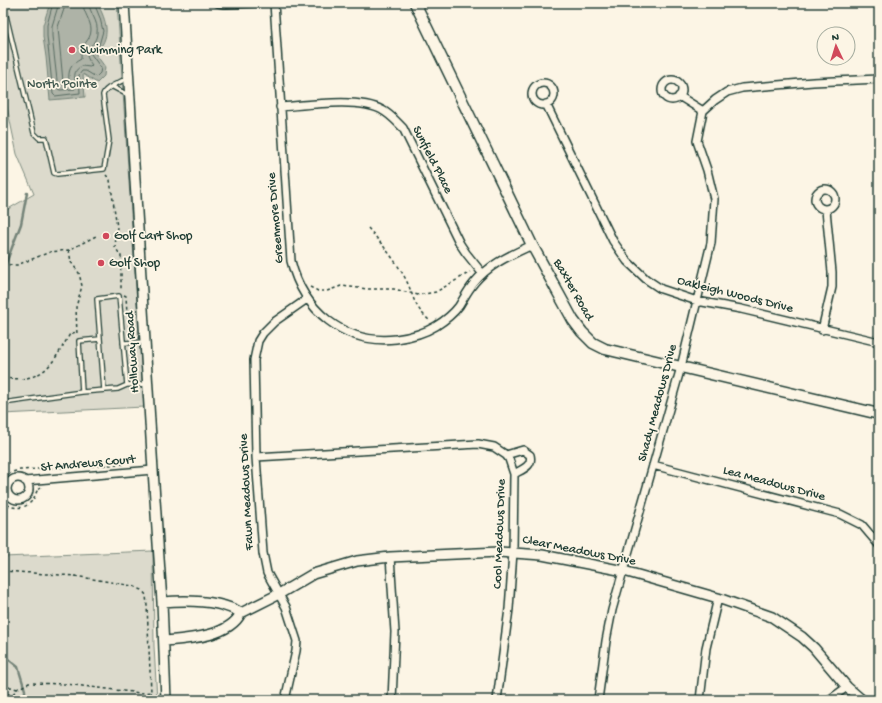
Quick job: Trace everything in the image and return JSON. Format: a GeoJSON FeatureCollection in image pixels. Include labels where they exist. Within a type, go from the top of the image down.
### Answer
{"type":"FeatureCollection","features":[{"type":"Feature","properties":{"kind":"main road","name":"Baxter Road"},"geometry":{"type":"LineString","coordinates":[[415,3],[532,245],[573,320],[593,343],[605,349],[879,414]]}},
{"type":"Feature","properties":{"kind":"street","name":"Holloway Road"},"geometry":{"type":"LineString","coordinates":[[124,3],[162,602],[166,700]]}},
{"type":"Feature","properties":{"kind":"street"},"geometry":{"type":"LineString","coordinates":[[218,3],[254,3]]}},
{"type":"Feature","properties":{"kind":"street","name":"Greenmore Drive"},"geometry":{"type":"LineString","coordinates":[[274,3],[291,261],[294,274],[307,299],[325,318],[346,332],[378,339],[416,336],[428,331],[449,316],[458,307],[473,283],[482,273],[498,261],[532,245]]}},
{"type":"Feature","properties":{"kind":"street"},"geometry":{"type":"LineString","coordinates":[[679,96],[703,111],[727,92],[742,88],[813,82],[879,79]]}},
{"type":"Feature","properties":{"kind":"street","name":"Sunfield Place"},"geometry":{"type":"LineString","coordinates":[[280,107],[352,102],[381,109],[389,115],[403,128],[460,244],[482,273]]}},
{"type":"Feature","properties":{"kind":"street","name":"Oakleigh Woods Drive"},"geometry":{"type":"LineString","coordinates":[[546,104],[613,241],[627,261],[646,280],[662,289],[697,301],[741,309],[822,330],[879,342]]}},
{"type":"Feature","properties":{"kind":"street","name":"Shady Meadows Drive"},"geometry":{"type":"LineString","coordinates":[[598,700],[608,626],[681,367],[711,243],[714,199],[707,170],[697,141],[703,111]]}},
{"type":"Feature","properties":{"kind":"street"},"geometry":{"type":"LineString","coordinates":[[822,330],[832,287],[826,210]]}},
{"type":"Feature","properties":{"kind":"street","name":"Fawn Meadows Drive"},"geometry":{"type":"LineString","coordinates":[[285,700],[297,641],[286,607],[267,573],[264,564],[256,457],[254,360],[258,341],[263,333],[274,322],[307,299]]}},
{"type":"Feature","properties":{"kind":"street"},"geometry":{"type":"LineString","coordinates":[[256,457],[478,444],[494,447],[506,455],[523,450],[528,453],[531,460],[529,466],[514,474]]}},
{"type":"Feature","properties":{"kind":"street","name":"Cool Meadows Drive"},"geometry":{"type":"LineString","coordinates":[[497,700],[508,620],[513,552],[514,474],[509,459],[506,455]]}},
{"type":"Feature","properties":{"kind":"street","name":"Lea Meadows Drive"},"geometry":{"type":"LineString","coordinates":[[653,465],[840,514],[862,525],[879,545]]}},
{"type":"Feature","properties":{"kind":"street","name":"St Andrews Court"},"geometry":{"type":"LineString","coordinates":[[25,481],[153,470]]}},
{"type":"Feature","properties":{"kind":"street","name":"Clear Meadows Drive"},"geometry":{"type":"LineString","coordinates":[[164,641],[197,638],[223,629],[238,619],[241,613],[279,594],[313,574],[356,560],[390,557],[513,552],[542,555],[624,571],[718,598],[772,617],[802,637],[814,648],[847,687],[862,700]]}},
{"type":"Feature","properties":{"kind":"street"},"geometry":{"type":"LineString","coordinates":[[390,557],[394,632],[392,700]]}},
{"type":"Feature","properties":{"kind":"street"},"geometry":{"type":"LineString","coordinates":[[700,700],[706,648],[718,598]]}},
{"type":"Feature","properties":{"kind":"street"},"geometry":{"type":"LineString","coordinates":[[162,602],[183,600],[203,602],[235,609],[241,613]]}},
{"type":"Feature","properties":{"kind":"street"},"geometry":{"type":"LineString","coordinates":[[830,700],[847,687]]}},
{"type":"Feature","properties":{"kind":"lane"},"geometry":{"type":"LineString","coordinates":[[3,3],[34,134],[39,138],[46,138],[54,173],[57,174],[104,169],[109,140],[103,96],[104,92],[107,88],[113,87],[128,77]]}},
{"type":"Feature","properties":{"kind":"lane"},"geometry":{"type":"LineString","coordinates":[[113,87],[129,96]]}},
{"type":"Feature","properties":{"kind":"lane"},"geometry":{"type":"LineString","coordinates":[[104,390],[97,298],[120,296],[126,385]]}},
{"type":"Feature","properties":{"kind":"lane"},"geometry":{"type":"LineString","coordinates":[[82,392],[79,341],[100,339]]}},
{"type":"Feature","properties":{"kind":"lane"},"geometry":{"type":"LineString","coordinates":[[123,343],[145,342]]}},
{"type":"Feature","properties":{"kind":"lane"},"geometry":{"type":"LineString","coordinates":[[3,403],[82,392],[118,389],[126,385],[148,384]]}},
{"type":"Feature","properties":{"kind":"path"},"geometry":{"type":"LineString","coordinates":[[105,173],[110,180],[118,227],[114,247],[121,256],[121,292],[126,296],[127,319]]}},
{"type":"Feature","properties":{"kind":"path"},"geometry":{"type":"LineString","coordinates":[[368,228],[395,260],[408,284],[418,310],[430,321]]}},
{"type":"Feature","properties":{"kind":"path"},"geometry":{"type":"LineString","coordinates":[[3,263],[18,265],[50,252],[69,250],[98,235]]}},
{"type":"Feature","properties":{"kind":"path"},"geometry":{"type":"LineString","coordinates":[[69,250],[71,262],[79,273],[82,286],[76,307],[76,332],[79,341]]}},
{"type":"Feature","properties":{"kind":"path"},"geometry":{"type":"LineString","coordinates":[[306,282],[311,288],[318,291],[327,291],[341,286],[368,290],[394,289],[418,295],[436,292],[470,272]]}},
{"type":"Feature","properties":{"kind":"path"},"geometry":{"type":"LineString","coordinates":[[128,326],[136,334]]}},
{"type":"Feature","properties":{"kind":"path"},"geometry":{"type":"LineString","coordinates":[[3,378],[28,378],[40,374],[48,368],[54,360],[70,334],[76,332]]}},
{"type":"Feature","properties":{"kind":"path"},"geometry":{"type":"LineString","coordinates":[[3,478],[12,472],[20,470],[129,464]]}},
{"type":"Feature","properties":{"kind":"path"},"geometry":{"type":"LineString","coordinates":[[3,500],[6,504],[12,507],[26,505],[31,502],[38,488],[44,486]]}},
{"type":"Feature","properties":{"kind":"path"},"geometry":{"type":"LineString","coordinates":[[3,571],[102,579],[133,586],[142,590],[146,595],[152,700]]}},
{"type":"Feature","properties":{"kind":"path"},"geometry":{"type":"LineString","coordinates":[[3,695],[13,694],[17,689],[29,683],[66,684],[140,693],[151,692]]}},
{"type":"Feature","properties":{"kind":"path"},"geometry":{"type":"LineString","coordinates":[[3,688],[11,687],[17,689]]}},
{"type":"Feature","properties":{"kind":"green space","name":"North Pointe"},"geometry":{"type":"Polygon","coordinates":[[[3,3],[117,3],[144,407],[3,414],[3,212],[34,194],[17,154],[3,88],[3,3]]]}},
{"type":"Feature","properties":{"kind":"green space"},"geometry":{"type":"Polygon","coordinates":[[[153,551],[154,646],[157,700],[3,700],[3,557],[153,551]]]}},
{"type":"Feature","properties":{"kind":"water","name":"Swimming Park"},"geometry":{"type":"Polygon","coordinates":[[[50,3],[97,3],[103,16],[106,35],[104,41],[95,53],[105,67],[104,76],[97,83],[83,74],[85,97],[50,100],[43,25],[50,3]]]}},
{"type":"Feature","properties":{"kind":"waterway"},"geometry":{"type":"LineString","coordinates":[[3,271],[21,224],[27,193]]}},
{"type":"Feature","properties":{"kind":"waterway"},"geometry":{"type":"LineString","coordinates":[[3,655],[18,667],[25,694],[30,700]]}},
{"type":"Feature","properties":{"kind":"place","name":"Swimming Park"},"geometry":{"type":"Point","coordinates":[72,50]}},
{"type":"Feature","properties":{"kind":"place","name":"Golf Cart Shop"},"geometry":{"type":"Point","coordinates":[106,236]}},
{"type":"Feature","properties":{"kind":"place","name":"Golf Shop"},"geometry":{"type":"Point","coordinates":[101,263]}}]}
